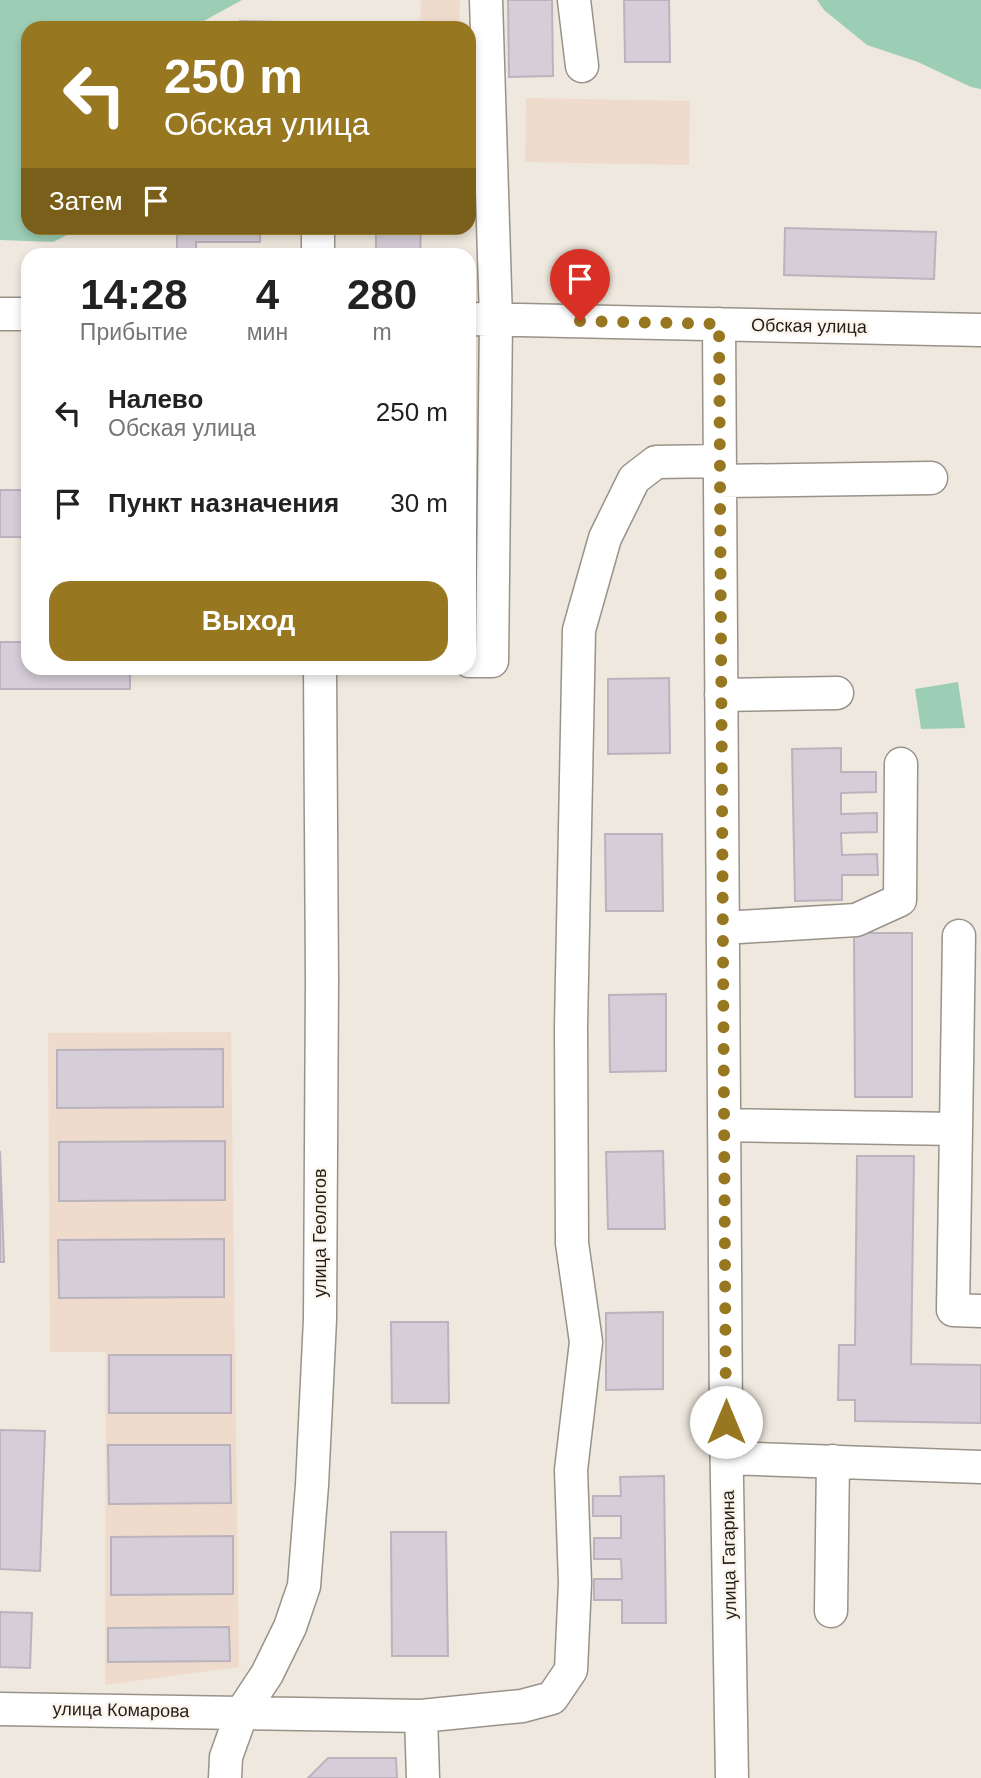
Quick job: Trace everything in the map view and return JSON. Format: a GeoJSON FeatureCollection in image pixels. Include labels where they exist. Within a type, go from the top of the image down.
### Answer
{"type":"FeatureCollection","features":[{"type":"Feature","properties":{"kind":"street"},"geometry":{"type":"LineString","coordinates":[[476,661],[492,661],[482,320],[486,0]]}},
{"type":"Feature","properties":{"kind":"street"},"geometry":{"type":"LineString","coordinates":[[574,0],[582,66]]}},
{"type":"Feature","properties":{"kind":"street"},"geometry":{"type":"LineString","coordinates":[[0,314],[21,314]]}},
{"type":"Feature","properties":{"kind":"street","name":"Обская улица"},"geometry":{"type":"LineString","coordinates":[[482,320],[981,330]]}},
{"type":"Feature","properties":{"kind":"street","name":"улица Гагарина"},"geometry":{"type":"LineString","coordinates":[[719,324],[724,1125],[732,1778]]}},
{"type":"Feature","properties":{"kind":"street","name":"улица Комарова"},"geometry":{"type":"LineString","coordinates":[[0,1709],[421,1716],[522,1706],[552,1698],[571,1670],[575,1583],[571,1470],[586,1342],[572,1243],[571,1026],[579,630],[605,538],[634,479],[656,462],[720,471],[931,478]]}},
{"type":"Feature","properties":{"kind":"street","name":"улица Геологов"},"geometry":{"type":"LineString","coordinates":[[225,1778],[226,1757],[242,1712],[267,1674],[290,1627],[304,1587],[320,1319],[320,675]]}},
{"type":"Feature","properties":{"kind":"street"},"geometry":{"type":"LineString","coordinates":[[721,695],[837,693]]}},
{"type":"Feature","properties":{"kind":"street"},"geometry":{"type":"LineString","coordinates":[[723,928],[856,920],[900,900],[901,764]]}},
{"type":"Feature","properties":{"kind":"street"},"geometry":{"type":"LineString","coordinates":[[959,936],[953,1310],[981,1311]]}},
{"type":"Feature","properties":{"kind":"street"},"geometry":{"type":"LineString","coordinates":[[724,1125],[956,1129]]}},
{"type":"Feature","properties":{"kind":"street"},"geometry":{"type":"LineString","coordinates":[[728,1458],[981,1467]]}},
{"type":"Feature","properties":{"kind":"street"},"geometry":{"type":"LineString","coordinates":[[831,1611],[833,1461]]}},
{"type":"Feature","properties":{"kind":"street"},"geometry":{"type":"LineString","coordinates":[[421,1716],[423,1778]]}},
{"type":"Feature","properties":{"kind":"shaded area"},"geometry":{"type":"Polygon","coordinates":[[[421,0],[460,0],[459,21],[420,21],[421,0]]]}},
{"type":"Feature","properties":{"kind":"shaded area"},"geometry":{"type":"Polygon","coordinates":[[[526,98],[690,101],[689,165],[525,162],[526,98]]]}},
{"type":"Feature","properties":{"kind":"shaded area"},"geometry":{"type":"Polygon","coordinates":[[[231,1032],[239,1667],[105,1685],[106,1352],[50,1352],[48,1033],[231,1032]]]}},
{"type":"Feature","properties":{"kind":"green space"},"geometry":{"type":"Polygon","coordinates":[[[0,0],[242,0],[204,21],[21,21],[21,235],[67,235],[53,242],[0,240],[0,0]]]}},
{"type":"Feature","properties":{"kind":"green space"},"geometry":{"type":"Polygon","coordinates":[[[817,0],[981,0],[981,89],[971,87],[918,62],[867,45],[824,10],[817,0]]]}},
{"type":"Feature","properties":{"kind":"green space"},"geometry":{"type":"Polygon","coordinates":[[[958,682],[965,728],[921,729],[915,689],[958,682]]]}},
{"type":"Feature","properties":{"kind":"building"},"geometry":{"type":"Polygon","coordinates":[[[508,0],[552,0],[553,76],[509,77],[508,0]]]}},
{"type":"Feature","properties":{"kind":"building"},"geometry":{"type":"Polygon","coordinates":[[[624,0],[669,0],[670,62],[625,62],[624,0]]]}},
{"type":"Feature","properties":{"kind":"building"},"geometry":{"type":"Polygon","coordinates":[[[785,228],[936,232],[934,279],[784,275],[785,228]]]}},
{"type":"Feature","properties":{"kind":"building"},"geometry":{"type":"Polygon","coordinates":[[[177,235],[260,235],[260,242],[196,242],[196,248],[177,248],[177,235]]]}},
{"type":"Feature","properties":{"kind":"building"},"geometry":{"type":"Polygon","coordinates":[[[376,235],[421,235],[420,248],[376,248],[376,235]]]}},
{"type":"Feature","properties":{"kind":"building"},"geometry":{"type":"Polygon","coordinates":[[[0,490],[21,490],[21,537],[0,537],[0,490]]]}},
{"type":"Feature","properties":{"kind":"building"},"geometry":{"type":"Polygon","coordinates":[[[0,642],[21,642],[21,675],[130,675],[130,689],[0,689],[0,642]]]}},
{"type":"Feature","properties":{"kind":"building"},"geometry":{"type":"Polygon","coordinates":[[[669,678],[670,753],[608,754],[608,679],[669,678]]]}},
{"type":"Feature","properties":{"kind":"building"},"geometry":{"type":"Polygon","coordinates":[[[841,748],[841,772],[876,772],[876,792],[841,793],[841,814],[877,813],[877,832],[841,833],[842,855],[877,854],[878,875],[842,875],[842,900],[795,901],[792,749],[841,748]]]}},
{"type":"Feature","properties":{"kind":"building"},"geometry":{"type":"Polygon","coordinates":[[[605,834],[662,834],[663,911],[606,911],[605,834]]]}},
{"type":"Feature","properties":{"kind":"building"},"geometry":{"type":"Polygon","coordinates":[[[854,933],[912,933],[912,1097],[855,1097],[854,933]]]}},
{"type":"Feature","properties":{"kind":"building"},"geometry":{"type":"Polygon","coordinates":[[[666,994],[666,1071],[610,1072],[609,995],[666,994]]]}},
{"type":"Feature","properties":{"kind":"building"},"geometry":{"type":"Polygon","coordinates":[[[223,1049],[223,1107],[57,1108],[57,1050],[223,1049]]]}},
{"type":"Feature","properties":{"kind":"building"},"geometry":{"type":"Polygon","coordinates":[[[225,1141],[225,1200],[59,1201],[59,1142],[225,1141]]]}},
{"type":"Feature","properties":{"kind":"building"},"geometry":{"type":"Polygon","coordinates":[[[0,1151],[4,1262],[0,1262],[0,1151]]]}},
{"type":"Feature","properties":{"kind":"building"},"geometry":{"type":"Polygon","coordinates":[[[663,1151],[665,1229],[608,1229],[606,1152],[663,1151]]]}},
{"type":"Feature","properties":{"kind":"building"},"geometry":{"type":"Polygon","coordinates":[[[857,1156],[914,1156],[911,1364],[981,1365],[981,1423],[855,1421],[855,1400],[838,1400],[839,1345],[855,1345],[857,1156]]]}},
{"type":"Feature","properties":{"kind":"building"},"geometry":{"type":"Polygon","coordinates":[[[224,1239],[224,1297],[59,1298],[58,1240],[224,1239]]]}},
{"type":"Feature","properties":{"kind":"building"},"geometry":{"type":"Polygon","coordinates":[[[663,1312],[663,1389],[606,1390],[606,1313],[663,1312]]]}},
{"type":"Feature","properties":{"kind":"building"},"geometry":{"type":"Polygon","coordinates":[[[391,1322],[448,1322],[449,1403],[392,1403],[391,1322]]]}},
{"type":"Feature","properties":{"kind":"building"},"geometry":{"type":"Polygon","coordinates":[[[109,1355],[231,1355],[231,1413],[109,1413],[109,1355]]]}},
{"type":"Feature","properties":{"kind":"building"},"geometry":{"type":"Polygon","coordinates":[[[0,1430],[45,1431],[40,1571],[0,1569],[0,1430]]]}},
{"type":"Feature","properties":{"kind":"building"},"geometry":{"type":"Polygon","coordinates":[[[108,1445],[230,1445],[231,1503],[109,1504],[108,1445]]]}},
{"type":"Feature","properties":{"kind":"building"},"geometry":{"type":"Polygon","coordinates":[[[664,1476],[666,1623],[622,1623],[622,1600],[594,1600],[594,1579],[622,1579],[621,1559],[594,1559],[594,1538],[621,1538],[621,1516],[593,1516],[593,1496],[621,1496],[620,1477],[664,1476]]]}},
{"type":"Feature","properties":{"kind":"building"},"geometry":{"type":"Polygon","coordinates":[[[391,1532],[446,1532],[448,1656],[392,1656],[391,1532]]]}},
{"type":"Feature","properties":{"kind":"building"},"geometry":{"type":"Polygon","coordinates":[[[233,1536],[233,1594],[111,1595],[111,1537],[233,1536]]]}},
{"type":"Feature","properties":{"kind":"building"},"geometry":{"type":"Polygon","coordinates":[[[0,1612],[32,1613],[30,1668],[0,1667],[0,1612]]]}},
{"type":"Feature","properties":{"kind":"building"},"geometry":{"type":"Polygon","coordinates":[[[229,1627],[230,1661],[108,1662],[108,1628],[229,1627]]]}},
{"type":"Feature","properties":{"kind":"building"},"geometry":{"type":"Polygon","coordinates":[[[328,1758],[396,1758],[397,1778],[308,1778],[328,1758]]]}},
{"type":"Feature","properties":{"kind":"route"},"geometry":{"type":"LineString","coordinates":[[580,321],[719,324],[726,1422]]}}]}
